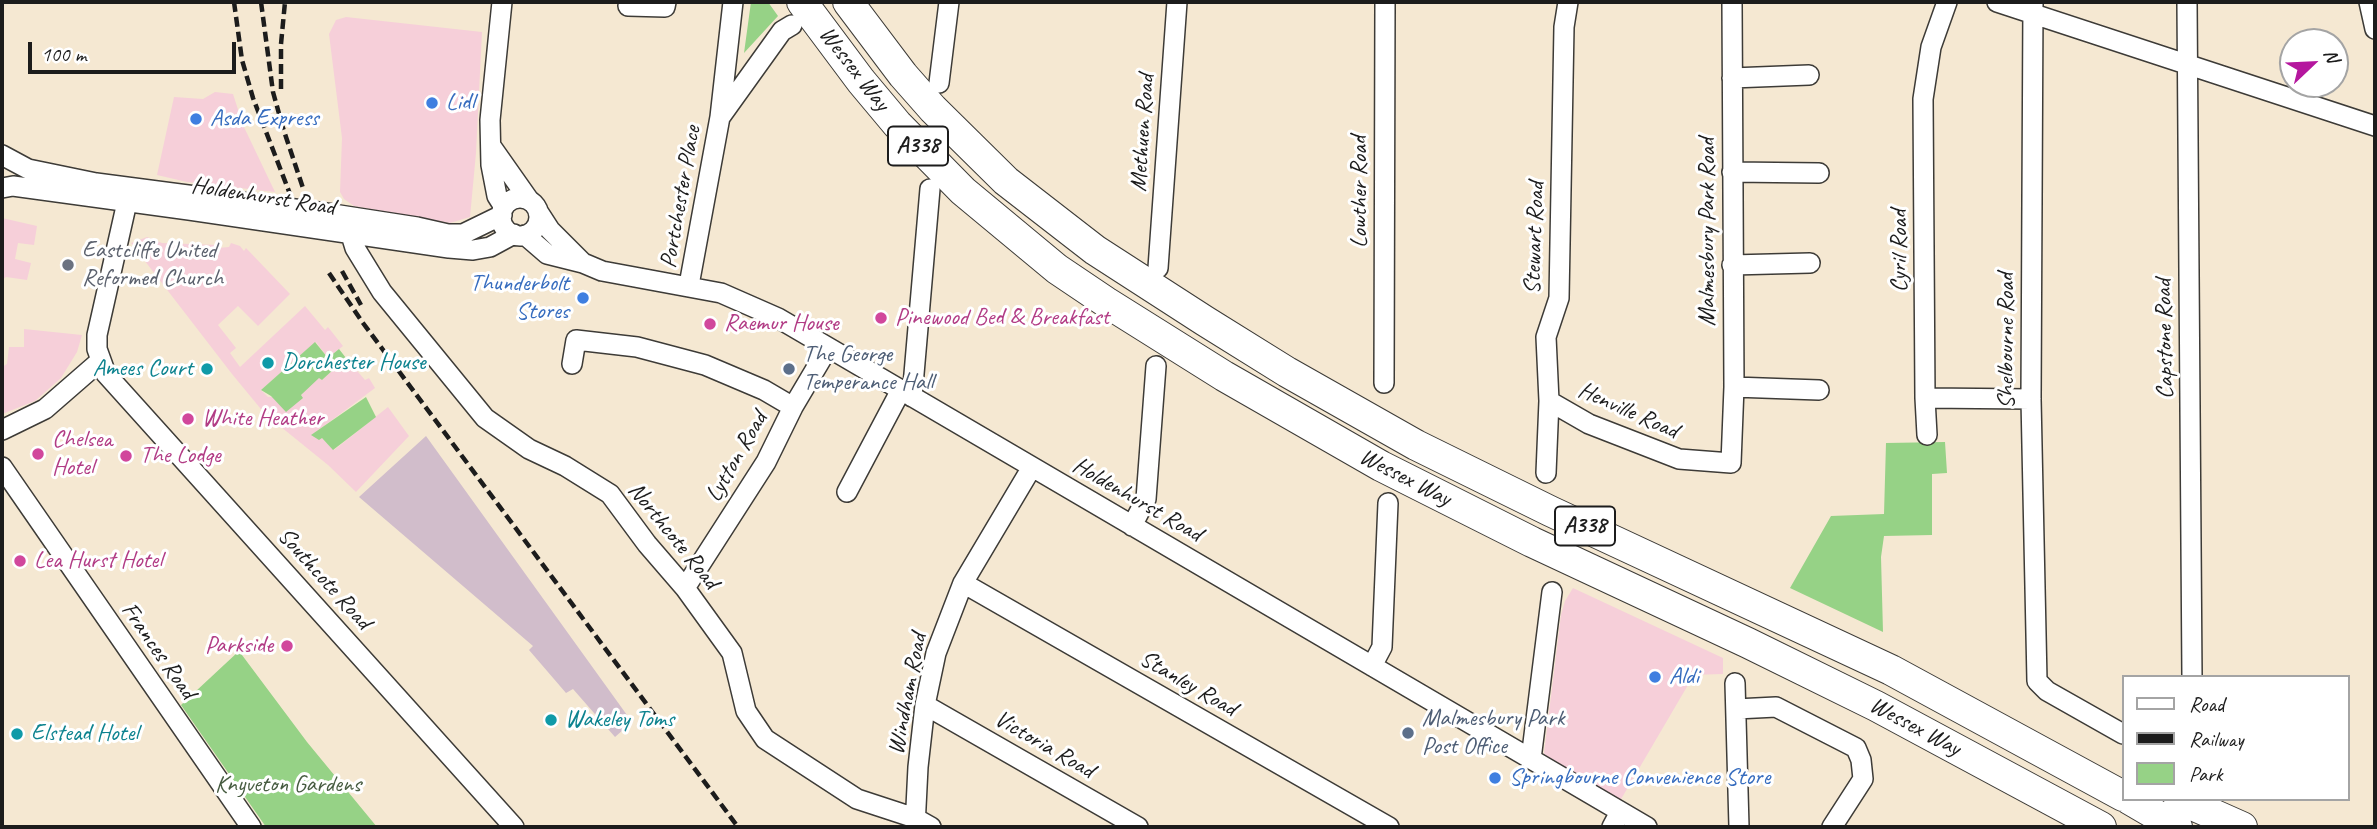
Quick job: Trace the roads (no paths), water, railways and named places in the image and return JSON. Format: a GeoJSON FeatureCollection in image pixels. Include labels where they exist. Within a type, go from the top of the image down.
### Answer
{"type":"FeatureCollection","features":[{"type":"Feature","properties":{"kind":"highway","name":"Wessex Way"},"geometry":{"type":"LineString","coordinates":[[848,2],[903,75],[965,142],[1006,181],[1053,219],[1129,273],[1287,372],[1416,445],[1891,670],[2122,795]]}},
{"type":"Feature","properties":{"kind":"highway","name":"Wessex Way"},"geometry":{"type":"LineString","coordinates":[[797,14],[861,81],[897,124],[963,191],[1057,269],[1235,383],[1381,466],[1532,542],[1876,706],[2101,827]]}},
{"type":"Feature","properties":{"kind":"highway"},"geometry":{"type":"LineString","coordinates":[[1891,670],[2122,774]]}},
{"type":"Feature","properties":{"kind":"highway"},"geometry":{"type":"LineString","coordinates":[[1876,706],[2066,827]]}},
{"type":"Feature","properties":{"kind":"highway"},"geometry":{"type":"LineString","coordinates":[[2132,801],[2177,827]]}},
{"type":"Feature","properties":{"kind":"highway"},"geometry":{"type":"LineString","coordinates":[[2184,801],[2242,827]]}},
{"type":"Feature","properties":{"kind":"street"},"geometry":{"type":"LineString","coordinates":[[502,2],[491,117],[491,165],[503,211]]}},
{"type":"Feature","properties":{"kind":"street"},"geometry":{"type":"LineString","coordinates":[[628,6],[665,7],[666,2]]}},
{"type":"Feature","properties":{"kind":"street","name":"Portchester Place"},"geometry":{"type":"LineString","coordinates":[[690,285],[720,117],[733,2]]}},
{"type":"Feature","properties":{"kind":"street"},"geometry":{"type":"LineString","coordinates":[[939,83],[949,2]]}},
{"type":"Feature","properties":{"kind":"street","name":"Methuen Road"},"geometry":{"type":"LineString","coordinates":[[1158,268],[1177,2]]}},
{"type":"Feature","properties":{"kind":"street","name":"Lowther Road"},"geometry":{"type":"LineString","coordinates":[[1384,383],[1385,2]]}},
{"type":"Feature","properties":{"kind":"street","name":"Stewart Road"},"geometry":{"type":"LineString","coordinates":[[1546,473],[1549,401],[1546,337],[1559,298],[1564,27],[1568,2]]}},
{"type":"Feature","properties":{"kind":"street","name":"Malmesbury Park Road"},"geometry":{"type":"LineString","coordinates":[[1731,463],[1734,387],[1732,2]]}},
{"type":"Feature","properties":{"kind":"street","name":"Cyril Road"},"geometry":{"type":"LineString","coordinates":[[1927,435],[1923,99],[1931,47],[1947,2]]}},
{"type":"Feature","properties":{"kind":"street"},"geometry":{"type":"LineString","coordinates":[[1997,2],[2032,7],[2187,63],[2375,126]]}},
{"type":"Feature","properties":{"kind":"street","name":"Capstone Road"},"geometry":{"type":"LineString","coordinates":[[2187,2],[2192,675]]}},
{"type":"Feature","properties":{"kind":"street"},"geometry":{"type":"LineString","coordinates":[[2369,2],[2375,29]]}},
{"type":"Feature","properties":{"kind":"street","name":"Shelbourne Road"},"geometry":{"type":"LineString","coordinates":[[2032,7],[2031,399],[2036,681],[2047,691],[2122,733]]}},
{"type":"Feature","properties":{"kind":"street","name":"Portchester Place"},"geometry":{"type":"LineString","coordinates":[[720,117],[797,14]]}},
{"type":"Feature","properties":{"kind":"street"},"geometry":{"type":"LineString","coordinates":[[1732,78],[1809,75]]}},
{"type":"Feature","properties":{"kind":"street"},"geometry":{"type":"LineString","coordinates":[[491,145],[534,207],[538,224],[520,235]]}},
{"type":"Feature","properties":{"kind":"street","name":"Holdenhurst Road"},"geometry":{"type":"LineString","coordinates":[[2,155],[28,169],[96,183],[345,216],[448,234],[463,234],[503,211],[508,203],[518,198],[534,207],[550,230],[583,263]]}},
{"type":"Feature","properties":{"kind":"street"},"geometry":{"type":"LineString","coordinates":[[1732,172],[1819,173]]}},
{"type":"Feature","properties":{"kind":"street","name":"Holdenhurst Road"},"geometry":{"type":"LineString","coordinates":[[2,188],[13,186],[127,202],[347,239],[473,250],[490,247],[520,235]]}},
{"type":"Feature","properties":{"kind":"street"},"geometry":{"type":"LineString","coordinates":[[847,492],[906,393],[930,188]]}},
{"type":"Feature","properties":{"kind":"street"},"geometry":{"type":"LineString","coordinates":[[2,430],[45,409],[99,362],[97,335],[127,202]]}},
{"type":"Feature","properties":{"kind":"street","name":"Holdenhurst Road"},"geometry":{"type":"LineString","coordinates":[[503,211],[505,227],[547,254],[602,271],[690,285],[752,304],[1531,759],[1616,820],[1647,827]]}},
{"type":"Feature","properties":{"kind":"street","name":"Northcote Road"},"geometry":{"type":"LineString","coordinates":[[347,239],[382,292],[485,418],[529,449],[565,466],[610,494],[647,544],[685,588],[732,653],[746,711],[765,739],[857,799],[920,824]]}},
{"type":"Feature","properties":{"kind":"street"},"geometry":{"type":"LineString","coordinates":[[1732,265],[1810,263]]}},
{"type":"Feature","properties":{"kind":"street"},"geometry":{"type":"LineString","coordinates":[[572,364],[576,340],[638,347],[705,365],[764,390],[793,407]]}},
{"type":"Feature","properties":{"kind":"street","name":"Lytton Road"},"geometry":{"type":"LineString","coordinates":[[685,588],[766,462],[793,407],[828,348]]}},
{"type":"Feature","properties":{"kind":"street","name":"Southcote Road"},"geometry":{"type":"LineString","coordinates":[[99,362],[106,374],[514,827]]}},
{"type":"Feature","properties":{"kind":"street"},"geometry":{"type":"LineString","coordinates":[[1132,526],[1146,499],[1156,366]]}},
{"type":"Feature","properties":{"kind":"street"},"geometry":{"type":"LineString","coordinates":[[1734,387],[1819,390]]}},
{"type":"Feature","properties":{"kind":"street"},"geometry":{"type":"LineString","coordinates":[[1926,398],[2031,399]]}},
{"type":"Feature","properties":{"kind":"street","name":"Henville Road"},"geometry":{"type":"LineString","coordinates":[[1549,401],[1589,424],[1679,460],[1731,463]]}},
{"type":"Feature","properties":{"kind":"street","name":"Frances Road"},"geometry":{"type":"LineString","coordinates":[[2,467],[251,827]]}},
{"type":"Feature","properties":{"kind":"street","name":"Windham Road"},"geometry":{"type":"LineString","coordinates":[[920,824],[918,766],[925,705],[936,653],[963,583],[1031,467]]}},
{"type":"Feature","properties":{"kind":"street"},"geometry":{"type":"LineString","coordinates":[[1372,666],[1382,647],[1388,503]]}},
{"type":"Feature","properties":{"kind":"street","name":"Stanley Road"},"geometry":{"type":"LineString","coordinates":[[963,583],[1390,827]]}},
{"type":"Feature","properties":{"kind":"street"},"geometry":{"type":"LineString","coordinates":[[1531,759],[1552,592]]}},
{"type":"Feature","properties":{"kind":"street"},"geometry":{"type":"LineString","coordinates":[[1735,684],[1739,827]]}},
{"type":"Feature","properties":{"kind":"street","name":"Victoria Road"},"geometry":{"type":"LineString","coordinates":[[925,705],[1138,827]]}},
{"type":"Feature","properties":{"kind":"street"},"geometry":{"type":"LineString","coordinates":[[1736,709],[1776,707],[1856,748],[1861,760],[1863,779],[1832,827]]}},
{"type":"Feature","properties":{"kind":"railway"},"geometry":{"type":"LineString","coordinates":[[234,2],[242,60],[253,98],[290,194]]}},
{"type":"Feature","properties":{"kind":"railway"},"geometry":{"type":"LineString","coordinates":[[261,2],[273,92],[303,188]]}},
{"type":"Feature","properties":{"kind":"railway"},"geometry":{"type":"LineString","coordinates":[[281,89],[285,2]]}},
{"type":"Feature","properties":{"kind":"railway"},"geometry":{"type":"LineString","coordinates":[[342,271],[361,305]]}},
{"type":"Feature","properties":{"kind":"railway"},"geometry":{"type":"LineString","coordinates":[[329,273],[363,323],[738,827]]}},
{"type":"Feature","properties":{"kind":"place","name":"Lidl"},"geometry":{"type":"Point","coordinates":[432,103]}},
{"type":"Feature","properties":{"kind":"place","name":"Asda Express"},"geometry":{"type":"Point","coordinates":[196,119]}},
{"type":"Feature","properties":{"kind":"place","name":"Eastcliffe United Reformed Church"},"geometry":{"type":"Point","coordinates":[68,265]}},
{"type":"Feature","properties":{"kind":"place","name":"Thunderbolt Stores"},"geometry":{"type":"Point","coordinates":[583,298]}},
{"type":"Feature","properties":{"kind":"place","name":"Pinewood Bed & Breakfast"},"geometry":{"type":"Point","coordinates":[881,318]}},
{"type":"Feature","properties":{"kind":"place","name":"Raemur House"},"geometry":{"type":"Point","coordinates":[710,324]}},
{"type":"Feature","properties":{"kind":"place","name":"Dorchester House"},"geometry":{"type":"Point","coordinates":[268,363]}},
{"type":"Feature","properties":{"kind":"place","name":"Amees Court"},"geometry":{"type":"Point","coordinates":[207,369]}},
{"type":"Feature","properties":{"kind":"place","name":"The George Temperance Hall"},"geometry":{"type":"Point","coordinates":[789,369]}},
{"type":"Feature","properties":{"kind":"place","name":"White Heather"},"geometry":{"type":"Point","coordinates":[188,419]}},
{"type":"Feature","properties":{"kind":"place","name":"Chelsea Hotel"},"geometry":{"type":"Point","coordinates":[38,454]}},
{"type":"Feature","properties":{"kind":"place","name":"The Lodge"},"geometry":{"type":"Point","coordinates":[126,456]}},
{"type":"Feature","properties":{"kind":"place","name":"Lea Hurst Hotel"},"geometry":{"type":"Point","coordinates":[20,561]}},
{"type":"Feature","properties":{"kind":"place","name":"Parkside"},"geometry":{"type":"Point","coordinates":[287,646]}},
{"type":"Feature","properties":{"kind":"place","name":"Aldi"},"geometry":{"type":"Point","coordinates":[1655,677]}},
{"type":"Feature","properties":{"kind":"place","name":"Wakeley Toms"},"geometry":{"type":"Point","coordinates":[551,720]}},
{"type":"Feature","properties":{"kind":"place","name":"Malmesbury Park Post Office"},"geometry":{"type":"Point","coordinates":[1408,733]}},
{"type":"Feature","properties":{"kind":"place","name":"Elstead Hotel"},"geometry":{"type":"Point","coordinates":[17,734]}},
{"type":"Feature","properties":{"kind":"place","name":"Springbourne Convenience Store"},"geometry":{"type":"Point","coordinates":[1495,778]}},
{"type":"Feature","properties":{"kind":"park label","name":"Knyveton Gardens"},"geometry":{"type":"Point","coordinates":[288,785]}}]}
